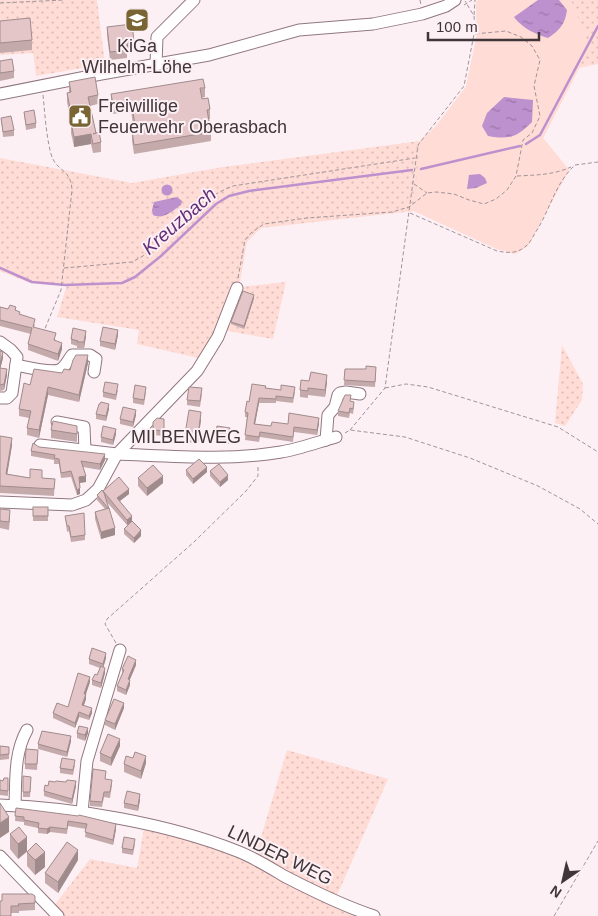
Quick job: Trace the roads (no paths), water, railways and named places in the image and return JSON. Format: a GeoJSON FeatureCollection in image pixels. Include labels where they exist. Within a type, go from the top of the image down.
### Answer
{"type":"FeatureCollection","features":[{"type":"Feature","properties":{"kind":"street"},"geometry":{"type":"LineString","coordinates":[[156,65],[157,37],[194,0]]}},
{"type":"Feature","properties":{"kind":"street"},"geometry":{"type":"LineString","coordinates":[[0,94],[101,74],[209,56],[299,30],[374,24],[414,16],[446,6],[455,0]]}},
{"type":"Feature","properties":{"kind":"street"},"geometry":{"type":"LineString","coordinates":[[209,56],[210,68]]}},
{"type":"Feature","properties":{"kind":"street"},"geometry":{"type":"LineString","coordinates":[[40,445],[117,454],[197,371],[218,337],[237,288]]}},
{"type":"Feature","properties":{"kind":"street"},"geometry":{"type":"LineString","coordinates":[[0,342],[17,357],[12,393],[7,398],[0,398]]}},
{"type":"Feature","properties":{"kind":"street"},"geometry":{"type":"LineString","coordinates":[[16,365],[52,371],[59,370],[65,366],[72,355],[90,355],[96,359],[94,372]]}},
{"type":"Feature","properties":{"kind":"street","name":"MILBENWEG"},"geometry":{"type":"LineString","coordinates":[[0,502],[72,505],[86,500],[98,489],[117,454],[216,457],[281,452],[331,438],[328,415],[335,407],[338,395],[346,392],[360,394]]}},
{"type":"Feature","properties":{"kind":"street"},"geometry":{"type":"LineString","coordinates":[[57,422],[84,427],[85,450]]}},
{"type":"Feature","properties":{"kind":"street"},"geometry":{"type":"LineString","coordinates":[[82,812],[87,761],[120,650]]}},
{"type":"Feature","properties":{"kind":"street"},"geometry":{"type":"LineString","coordinates":[[15,805],[18,752],[28,730]]}},
{"type":"Feature","properties":{"kind":"street","name":"LINDER WEG"},"geometry":{"type":"LineString","coordinates":[[0,804],[82,812],[143,824],[206,840],[239,852],[296,882],[351,908],[374,916]]}},
{"type":"Feature","properties":{"kind":"street"},"geometry":{"type":"LineString","coordinates":[[0,856],[58,916]]}},
{"type":"Feature","properties":{"kind":"water"},"geometry":{"type":"Polygon","coordinates":[[[538,0],[559,0],[567,10],[561,26],[548,38],[529,30],[514,17],[538,0]]]}},
{"type":"Feature","properties":{"kind":"water"},"geometry":{"type":"Polygon","coordinates":[[[504,97],[533,100],[532,122],[513,136],[502,138],[488,136],[482,126],[487,113],[504,97]]]}},
{"type":"Feature","properties":{"kind":"water"},"geometry":{"type":"Polygon","coordinates":[[[480,174],[487,183],[476,188],[467,189],[469,175],[480,174]]]}},
{"type":"Feature","properties":{"kind":"water"},"geometry":{"type":"Polygon","coordinates":[[[167,184],[173,190],[167,196],[161,190],[167,184]]]}},
{"type":"Feature","properties":{"kind":"water"},"geometry":{"type":"Polygon","coordinates":[[[177,197],[182,201],[181,205],[164,216],[153,215],[154,202],[177,197]]]}},
{"type":"Feature","properties":{"kind":"waterway","name":"Kreuzbach"},"geometry":{"type":"LineString","coordinates":[[526,144],[540,135],[598,26]]}},
{"type":"Feature","properties":{"kind":"waterway","name":"Kreuzbach"},"geometry":{"type":"LineString","coordinates":[[421,169],[520,146]]}},
{"type":"Feature","properties":{"kind":"waterway","name":"Kreuzbach"},"geometry":{"type":"LineString","coordinates":[[0,268],[32,282],[65,285],[122,283],[135,277],[161,256],[216,204],[229,196],[249,191],[412,170]]}},
{"type":"Feature","properties":{"kind":"place","name":"KiGa Wilhelm-Löhe"},"geometry":{"type":"Point","coordinates":[137,20]}},
{"type":"Feature","properties":{"kind":"place","name":"Freiwillige Feuerwehr Oberasbach"},"geometry":{"type":"Point","coordinates":[80,116]}}]}
